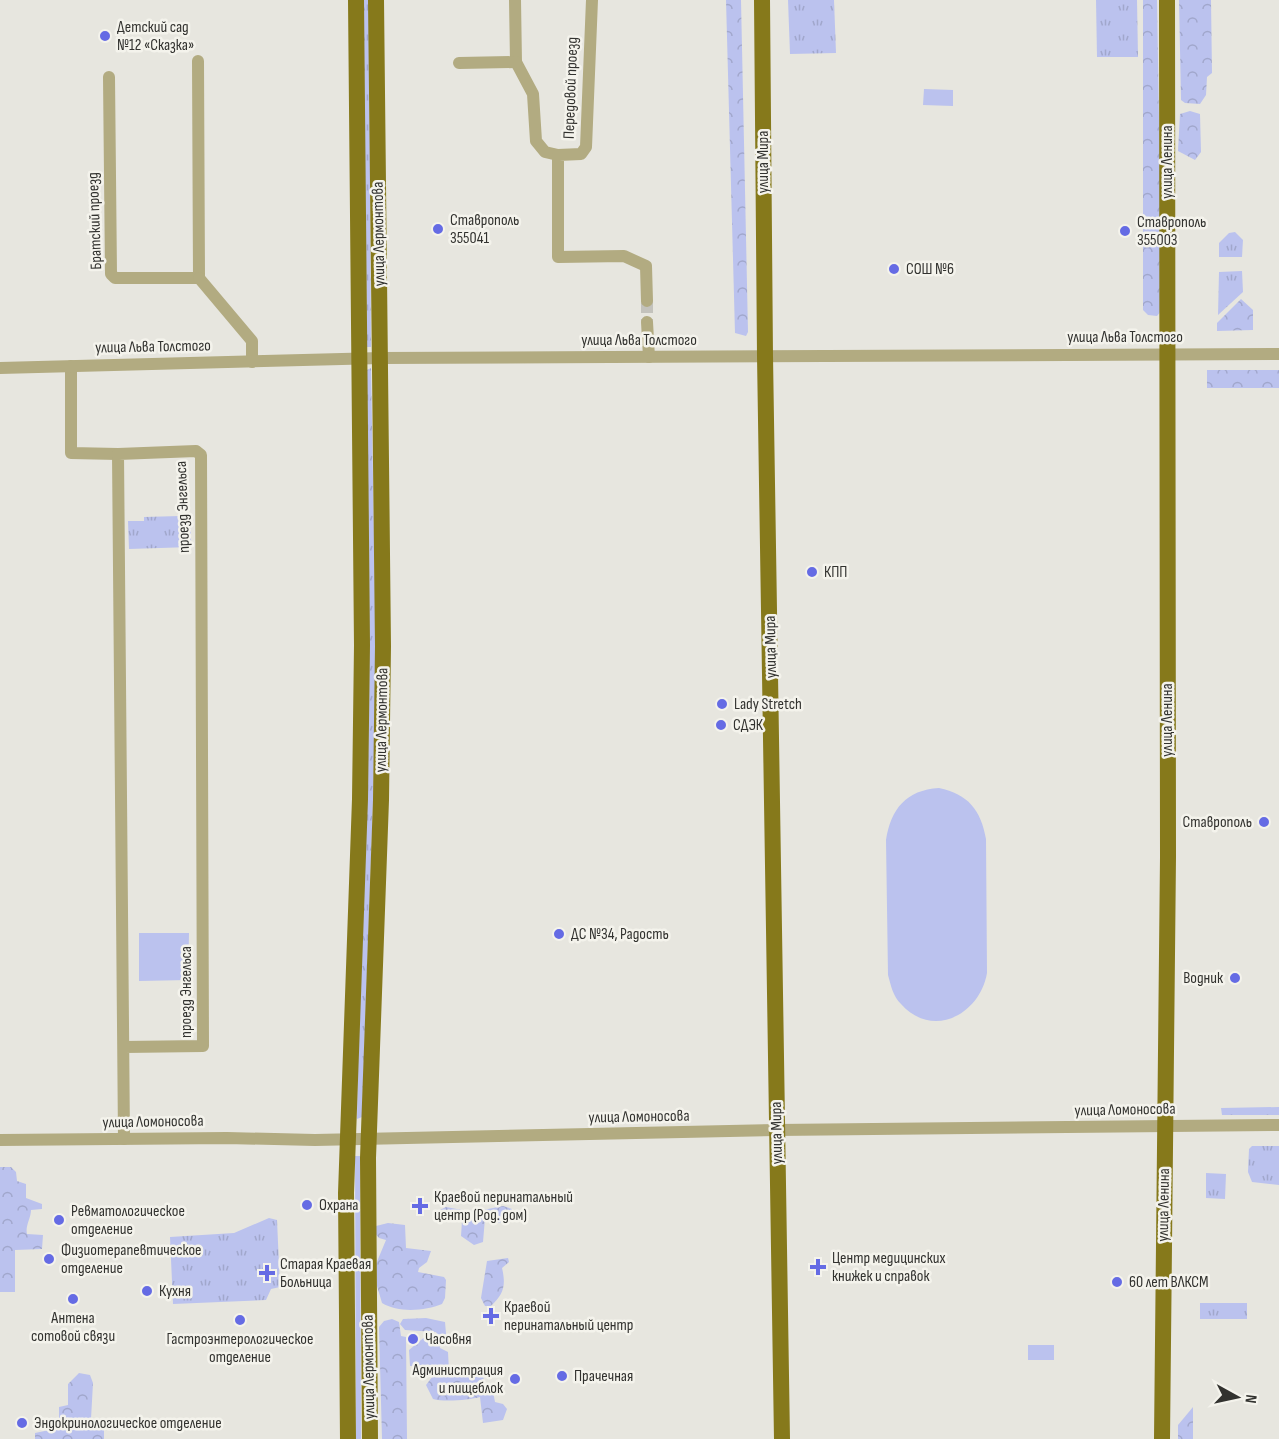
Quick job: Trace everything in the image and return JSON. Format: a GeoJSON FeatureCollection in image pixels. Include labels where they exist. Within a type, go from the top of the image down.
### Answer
{"type":"FeatureCollection","features":[{"type":"Feature","properties":{"kind":"main road","name":"улица Лермонтова"},"geometry":{"type":"LineString","coordinates":[[348,1439],[348,1139],[361,728],[356,0]]}},
{"type":"Feature","properties":{"kind":"main road","name":"улица Лермонтова"},"geometry":{"type":"LineString","coordinates":[[370,1439],[369,1138],[383,646],[376,0]]}},
{"type":"Feature","properties":{"kind":"main road","name":"улица Мира"},"geometry":{"type":"LineString","coordinates":[[762,0],[765,356],[782,1439]]}},
{"type":"Feature","properties":{"kind":"main road","name":"улица Ленина"},"geometry":{"type":"LineString","coordinates":[[1162,1439],[1168,857],[1167,0]]}},
{"type":"Feature","properties":{"kind":"street","name":"Передовой проезд"},"geometry":{"type":"LineString","coordinates":[[515,0],[516,63],[533,94],[536,141],[545,152],[558,155],[581,154],[586,147],[592,0]]}},
{"type":"Feature","properties":{"kind":"street"},"geometry":{"type":"LineString","coordinates":[[198,61],[199,278],[252,341],[252,362]]}},
{"type":"Feature","properties":{"kind":"street"},"geometry":{"type":"LineString","coordinates":[[459,63],[516,63]]}},
{"type":"Feature","properties":{"kind":"street","name":"Братский проезд"},"geometry":{"type":"LineString","coordinates":[[109,77],[111,274],[115,278],[199,278]]}},
{"type":"Feature","properties":{"kind":"street","name":"Передовой проезд"},"geometry":{"type":"LineString","coordinates":[[558,155],[558,257],[624,256],[646,266],[647,301]]}},
{"type":"Feature","properties":{"kind":"street"},"geometry":{"type":"LineString","coordinates":[[647,322],[649,357]]}},
{"type":"Feature","properties":{"kind":"street","name":"улица Льва Толстого"},"geometry":{"type":"LineString","coordinates":[[0,368],[359,358],[1279,354]]}},
{"type":"Feature","properties":{"kind":"street"},"geometry":{"type":"LineString","coordinates":[[71,366],[71,453],[118,454],[124,1139]]}},
{"type":"Feature","properties":{"kind":"street","name":"проезд Энгельса"},"geometry":{"type":"LineString","coordinates":[[118,454],[196,451],[201,455],[203,1046],[124,1047]]}},
{"type":"Feature","properties":{"kind":"street","name":"улица Ломоносова"},"geometry":{"type":"LineString","coordinates":[[0,1140],[348,1139],[1279,1125]]}},
{"type":"Feature","properties":{"kind":"green space"},"geometry":{"type":"Polygon","coordinates":[[[363,0],[369,0],[371,347],[367,347],[363,0]]]}},
{"type":"Feature","properties":{"kind":"green space"},"geometry":{"type":"Polygon","coordinates":[[[726,0],[741,0],[748,332],[746,336],[735,333],[726,0]]]}},
{"type":"Feature","properties":{"kind":"green space"},"geometry":{"type":"Polygon","coordinates":[[[788,0],[834,0],[836,53],[790,54],[788,0]]]}},
{"type":"Feature","properties":{"kind":"green space"},"geometry":{"type":"Polygon","coordinates":[[[1096,0],[1137,0],[1138,57],[1097,57],[1096,0]]]}},
{"type":"Feature","properties":{"kind":"green space"},"geometry":{"type":"Polygon","coordinates":[[[1143,0],[1157,0],[1162,310],[1157,316],[1148,315],[1143,310],[1143,0]]]}},
{"type":"Feature","properties":{"kind":"green space"},"geometry":{"type":"Polygon","coordinates":[[[1179,0],[1211,0],[1212,73],[1207,77],[1206,95],[1200,104],[1185,103],[1181,100],[1179,0]]]}},
{"type":"Feature","properties":{"kind":"green space"},"geometry":{"type":"Polygon","coordinates":[[[924,89],[953,90],[953,106],[923,105],[924,89]]]}},
{"type":"Feature","properties":{"kind":"green space"},"geometry":{"type":"Polygon","coordinates":[[[1190,111],[1200,114],[1201,152],[1195,160],[1178,151],[1180,114],[1190,111]]]}},
{"type":"Feature","properties":{"kind":"green space"},"geometry":{"type":"Polygon","coordinates":[[[1235,232],[1243,240],[1242,257],[1219,257],[1219,243],[1229,233],[1235,232]]]}},
{"type":"Feature","properties":{"kind":"green space"},"geometry":{"type":"Polygon","coordinates":[[[1242,271],[1243,292],[1218,315],[1219,272],[1242,271]]]}},
{"type":"Feature","properties":{"kind":"green space"},"geometry":{"type":"Polygon","coordinates":[[[1241,299],[1253,310],[1253,330],[1217,331],[1217,323],[1241,299]]]}},
{"type":"Feature","properties":{"kind":"green space"},"geometry":{"type":"Polygon","coordinates":[[[371,368],[376,645],[362,1117],[357,1119],[367,370],[371,368]]]}},
{"type":"Feature","properties":{"kind":"green space"},"geometry":{"type":"Polygon","coordinates":[[[1207,370],[1279,370],[1279,388],[1207,388],[1207,370]]]}},
{"type":"Feature","properties":{"kind":"green space"},"geometry":{"type":"Polygon","coordinates":[[[180,516],[180,522],[191,522],[191,547],[129,549],[128,521],[144,521],[144,517],[180,516]]]}},
{"type":"Feature","properties":{"kind":"green space"},"geometry":{"type":"Polygon","coordinates":[[[939,788],[958,794],[972,805],[984,829],[987,973],[983,988],[975,1000],[965,1010],[940,1021],[927,1020],[914,1015],[898,1001],[891,987],[888,975],[886,840],[892,819],[902,803],[918,793],[939,788]]]}},
{"type":"Feature","properties":{"kind":"green space"},"geometry":{"type":"Polygon","coordinates":[[[139,933],[189,933],[188,980],[139,981],[139,933]]]}},
{"type":"Feature","properties":{"kind":"green space"},"geometry":{"type":"Polygon","coordinates":[[[1279,1107],[1279,1115],[1222,1115],[1221,1108],[1279,1107]]]}},
{"type":"Feature","properties":{"kind":"green space"},"geometry":{"type":"Polygon","coordinates":[[[1252,1146],[1279,1146],[1279,1185],[1252,1182],[1248,1172],[1249,1149],[1252,1146]]]}},
{"type":"Feature","properties":{"kind":"green space"},"geometry":{"type":"Polygon","coordinates":[[[355,1156],[360,1156],[361,1439],[356,1439],[355,1156]]]}},
{"type":"Feature","properties":{"kind":"green space"},"geometry":{"type":"Polygon","coordinates":[[[0,1167],[11,1167],[16,1172],[17,1181],[26,1184],[26,1198],[42,1204],[42,1209],[31,1210],[27,1234],[43,1235],[42,1249],[15,1250],[15,1292],[0,1292],[0,1167]]]}},
{"type":"Feature","properties":{"kind":"green space"},"geometry":{"type":"Polygon","coordinates":[[[1206,1173],[1226,1174],[1225,1199],[1206,1198],[1206,1173]]]}},
{"type":"Feature","properties":{"kind":"green space"},"geometry":{"type":"Polygon","coordinates":[[[503,1206],[512,1209],[509,1220],[498,1223],[485,1218],[483,1242],[474,1245],[461,1236],[462,1221],[443,1220],[438,1216],[438,1211],[446,1207],[473,1212],[503,1206]]]}},
{"type":"Feature","properties":{"kind":"green space"},"geometry":{"type":"Polygon","coordinates":[[[269,1218],[277,1220],[280,1287],[271,1289],[266,1300],[173,1304],[170,1237],[234,1233],[269,1218]]]}},
{"type":"Feature","properties":{"kind":"green space"},"geometry":{"type":"Polygon","coordinates":[[[388,1223],[405,1225],[406,1248],[431,1251],[427,1262],[419,1268],[418,1272],[444,1277],[446,1280],[445,1298],[442,1304],[404,1310],[382,1303],[377,1286],[376,1264],[386,1240],[379,1238],[374,1232],[376,1226],[388,1223]]]}},
{"type":"Feature","properties":{"kind":"green space"},"geometry":{"type":"Polygon","coordinates":[[[508,1258],[509,1262],[502,1268],[504,1284],[501,1293],[491,1306],[485,1306],[481,1298],[487,1261],[508,1258]]]}},
{"type":"Feature","properties":{"kind":"green space"},"geometry":{"type":"Polygon","coordinates":[[[1200,1303],[1247,1303],[1247,1319],[1200,1319],[1200,1303]]]}},
{"type":"Feature","properties":{"kind":"green space"},"geometry":{"type":"Polygon","coordinates":[[[426,1318],[445,1322],[447,1345],[443,1346],[436,1332],[405,1330],[400,1324],[403,1319],[426,1318]]]}},
{"type":"Feature","properties":{"kind":"green space"},"geometry":{"type":"Polygon","coordinates":[[[392,1319],[399,1322],[401,1336],[406,1337],[407,1439],[382,1439],[379,1327],[384,1321],[392,1319]]]}},
{"type":"Feature","properties":{"kind":"green space"},"geometry":{"type":"Polygon","coordinates":[[[427,1335],[437,1338],[440,1348],[448,1352],[449,1371],[454,1376],[482,1375],[486,1384],[492,1386],[495,1402],[503,1404],[507,1409],[503,1420],[483,1423],[480,1397],[457,1400],[433,1399],[426,1385],[435,1373],[434,1365],[410,1366],[409,1350],[427,1335]]]}},
{"type":"Feature","properties":{"kind":"green space"},"geometry":{"type":"Polygon","coordinates":[[[1028,1345],[1054,1345],[1054,1360],[1028,1360],[1028,1345]]]}},
{"type":"Feature","properties":{"kind":"green space"},"geometry":{"type":"Polygon","coordinates":[[[79,1373],[90,1375],[93,1383],[91,1419],[104,1420],[104,1439],[35,1439],[35,1433],[59,1428],[59,1407],[68,1405],[68,1384],[79,1373]]]}},
{"type":"Feature","properties":{"kind":"green space"},"geometry":{"type":"Polygon","coordinates":[[[1193,1407],[1193,1439],[1178,1439],[1178,1425],[1193,1407]]]}},
{"type":"Feature","properties":{"kind":"tunnel"},"geometry":{"type":"LineString","coordinates":[[647,301],[647,322]]}},
{"type":"Feature","properties":{"kind":"place","name":"Детский сад №12 «Сказка»"},"geometry":{"type":"Point","coordinates":[105,36]}},
{"type":"Feature","properties":{"kind":"place","name":"Ставрополь 355041"},"geometry":{"type":"Point","coordinates":[438,229]}},
{"type":"Feature","properties":{"kind":"place","name":"Ставрополь 355003"},"geometry":{"type":"Point","coordinates":[1125,231]}},
{"type":"Feature","properties":{"kind":"place","name":"СОШ №6"},"geometry":{"type":"Point","coordinates":[894,269]}},
{"type":"Feature","properties":{"kind":"place","name":"КПП"},"geometry":{"type":"Point","coordinates":[812,572]}},
{"type":"Feature","properties":{"kind":"place","name":"Lady Stretch"},"geometry":{"type":"Point","coordinates":[722,704]}},
{"type":"Feature","properties":{"kind":"place","name":"СДЭК"},"geometry":{"type":"Point","coordinates":[721,725]}},
{"type":"Feature","properties":{"kind":"place","name":"Ставрополь"},"geometry":{"type":"Point","coordinates":[1264,822]}},
{"type":"Feature","properties":{"kind":"place","name":"ДС №34, Радость"},"geometry":{"type":"Point","coordinates":[559,934]}},
{"type":"Feature","properties":{"kind":"place","name":"Водник"},"geometry":{"type":"Point","coordinates":[1235,978]}},
{"type":"Feature","properties":{"kind":"place","name":"Охрана"},"geometry":{"type":"Point","coordinates":[307,1205]}},
{"type":"Feature","properties":{"kind":"place","name":"Краевой перинатальный центр (Род. дом)"},"geometry":{"type":"Point","coordinates":[420,1206]}},
{"type":"Feature","properties":{"kind":"place","name":"Ревматологическое отделение"},"geometry":{"type":"Point","coordinates":[59,1220]}},
{"type":"Feature","properties":{"kind":"place","name":"Физиотерапевтическое отделение"},"geometry":{"type":"Point","coordinates":[49,1259]}},
{"type":"Feature","properties":{"kind":"place","name":"Центр медицинских книжек и справок"},"geometry":{"type":"Point","coordinates":[818,1267]}},
{"type":"Feature","properties":{"kind":"place","name":"Старая Краевая Больница"},"geometry":{"type":"Point","coordinates":[267,1273]}},
{"type":"Feature","properties":{"kind":"place","name":"60 лет ВЛКСМ"},"geometry":{"type":"Point","coordinates":[1117,1282]}},
{"type":"Feature","properties":{"kind":"place","name":"Кухня"},"geometry":{"type":"Point","coordinates":[147,1291]}},
{"type":"Feature","properties":{"kind":"place","name":"Антена сотовой связи"},"geometry":{"type":"Point","coordinates":[73,1299]}},
{"type":"Feature","properties":{"kind":"place","name":"Краевой перинатальный центр"},"geometry":{"type":"Point","coordinates":[491,1316]}},
{"type":"Feature","properties":{"kind":"place","name":"Гастроэнтерологическое отделение"},"geometry":{"type":"Point","coordinates":[240,1320]}},
{"type":"Feature","properties":{"kind":"place","name":"Часовня"},"geometry":{"type":"Point","coordinates":[413,1339]}},
{"type":"Feature","properties":{"kind":"place","name":"Прачечная"},"geometry":{"type":"Point","coordinates":[562,1376]}},
{"type":"Feature","properties":{"kind":"place","name":"Администрация и пищеблок"},"geometry":{"type":"Point","coordinates":[515,1379]}},
{"type":"Feature","properties":{"kind":"place","name":"Эндокринологическое отделение"},"geometry":{"type":"Point","coordinates":[22,1423]}}]}
